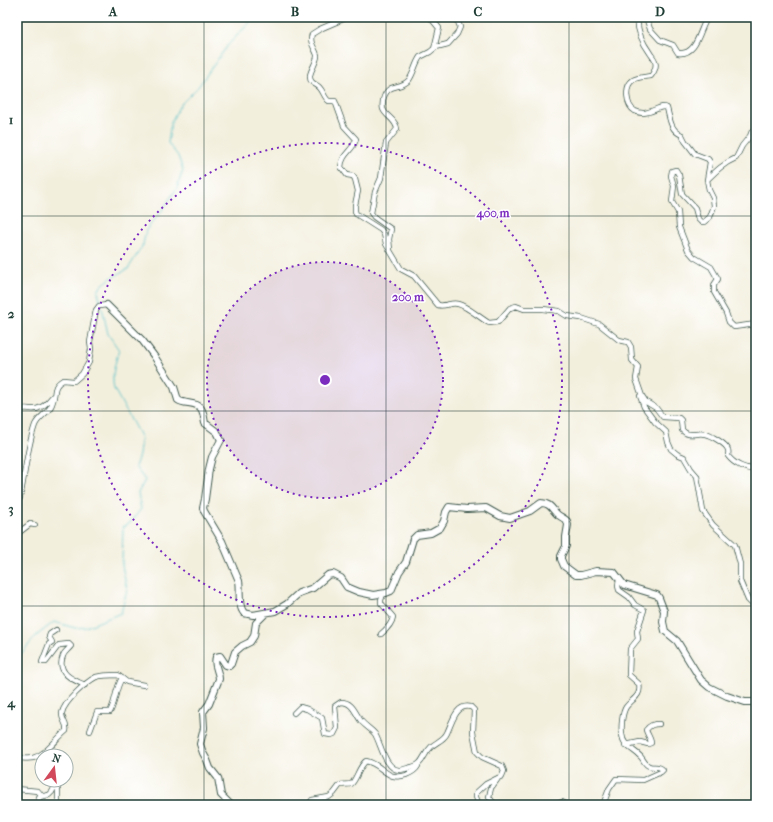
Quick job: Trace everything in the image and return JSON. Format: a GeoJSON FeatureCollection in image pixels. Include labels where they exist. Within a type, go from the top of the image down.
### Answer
{"type":"FeatureCollection","features":[{"type":"Feature","properties":{"kind":"street"},"geometry":{"type":"LineString","coordinates":[[348,17],[320,28],[312,34],[311,42],[317,57],[312,70],[311,79],[313,83],[321,89],[329,101],[335,101],[344,126],[356,139],[354,145],[342,158],[341,166],[347,175],[353,176],[355,179],[358,191],[355,205],[356,214],[381,230],[384,234],[386,244],[401,269],[414,276],[438,305],[460,305],[480,316],[489,323],[498,322],[510,308],[516,306],[524,309],[559,311],[567,316],[581,318],[599,324],[619,340],[630,344],[632,360],[638,367],[636,379],[644,400],[656,408],[663,417],[678,418],[681,420],[681,428],[683,432],[690,435],[707,434],[726,446],[729,450],[728,456],[733,462],[749,469],[756,469]]}},
{"type":"Feature","properties":{"kind":"street"},"geometry":{"type":"LineString","coordinates":[[430,17],[439,28],[434,49]]}},
{"type":"Feature","properties":{"kind":"street"},"geometry":{"type":"LineString","coordinates":[[391,251],[389,240],[391,229],[374,217],[371,212],[375,192],[381,178],[386,143],[397,129],[394,121],[383,109],[385,92],[390,88],[405,84],[411,76],[420,57],[436,47],[448,44],[457,34],[460,27],[456,17]]}},
{"type":"Feature","properties":{"kind":"street"},"geometry":{"type":"LineString","coordinates":[[638,17],[640,33],[656,63],[651,76],[639,77],[631,82],[627,92],[629,103],[635,110],[647,113],[662,106],[667,108],[673,129],[684,137],[685,141],[695,154],[708,159],[710,162],[708,180],[709,190],[713,198],[714,206],[710,217],[704,222],[701,222],[698,219],[695,208],[682,194],[679,173],[676,170],[672,172],[671,176],[674,186],[672,202],[678,212],[679,227],[688,250],[694,257],[711,267],[717,275],[718,279],[714,285],[714,292],[726,313],[729,322],[734,327],[756,324]]}},
{"type":"Feature","properties":{"kind":"street"},"geometry":{"type":"LineString","coordinates":[[646,17],[650,29],[658,38],[673,45],[678,53],[681,53],[688,51],[694,46],[708,17]]}},
{"type":"Feature","properties":{"kind":"street"},"geometry":{"type":"LineString","coordinates":[[708,180],[716,171],[736,158],[752,131],[756,131]]}},
{"type":"Feature","properties":{"kind":"street"},"geometry":{"type":"LineString","coordinates":[[17,501],[20,498],[25,465],[36,423],[51,407],[55,387],[58,383],[63,380],[74,381],[86,368],[91,354],[90,342],[96,310],[99,306],[107,305],[135,332],[154,356],[174,387],[178,400],[187,404],[198,405],[202,410],[205,423],[221,437],[209,469],[203,508],[222,541],[238,581],[242,611],[249,615],[275,612],[287,604],[299,592],[313,588],[328,575],[333,574],[338,576],[347,587],[364,594],[383,594],[391,591],[394,586],[406,562],[413,539],[417,536],[431,533],[440,528],[449,507],[467,509],[486,508],[500,516],[510,518],[530,511],[541,502],[547,503],[556,513],[567,520],[566,546],[561,556],[564,566],[576,575],[596,571],[611,571],[614,572],[624,585],[654,593],[659,598],[664,611],[663,622],[665,631],[677,642],[701,680],[710,687],[727,696],[744,702],[756,702]]}},
{"type":"Feature","properties":{"kind":"street"},"geometry":{"type":"LineString","coordinates":[[640,392],[642,404],[655,422],[666,432],[671,449],[684,458],[699,479],[698,486],[703,511],[708,520],[736,545],[740,564],[740,581],[748,600],[752,604],[756,604]]}},
{"type":"Feature","properties":{"kind":"street"},"geometry":{"type":"LineString","coordinates":[[17,417],[18,412],[22,408],[34,410],[41,408],[53,396]]}},
{"type":"Feature","properties":{"kind":"street"},"geometry":{"type":"LineString","coordinates":[[17,534],[30,524],[35,525]]}},
{"type":"Feature","properties":{"kind":"street"},"geometry":{"type":"LineString","coordinates":[[603,805],[609,789],[616,779],[643,780],[663,771],[663,768],[661,767],[646,764],[642,758],[625,745],[622,735],[624,712],[629,703],[637,696],[640,690],[639,684],[629,675],[630,649],[638,639],[637,631],[644,610],[635,605],[629,597],[619,590],[619,579]]}},
{"type":"Feature","properties":{"kind":"street"},"geometry":{"type":"LineString","coordinates":[[382,634],[389,626],[393,617],[381,602],[383,594]]}},
{"type":"Feature","properties":{"kind":"street"},"geometry":{"type":"LineString","coordinates":[[231,805],[221,794],[218,778],[210,768],[201,749],[200,744],[204,728],[202,716],[219,679],[214,662],[216,657],[220,656],[226,665],[229,666],[235,652],[242,646],[249,643],[254,636],[256,623],[265,614]]}},
{"type":"Feature","properties":{"kind":"street"},"geometry":{"type":"LineString","coordinates":[[56,630],[50,634],[49,637],[52,642],[49,644],[42,662],[46,662],[58,645],[69,644],[70,646],[63,656],[61,668],[62,672],[85,685]]}},
{"type":"Feature","properties":{"kind":"street"},"geometry":{"type":"LineString","coordinates":[[17,758],[35,758],[48,748],[66,730],[67,725],[62,716],[62,711],[69,701],[85,685],[95,678],[118,675],[127,682],[144,685]]}},
{"type":"Feature","properties":{"kind":"street"},"geometry":{"type":"LineString","coordinates":[[90,732],[97,712],[110,712],[113,706],[117,687],[122,678]]}},
{"type":"Feature","properties":{"kind":"street"},"geometry":{"type":"LineString","coordinates":[[294,713],[300,707],[307,708],[322,718],[325,734],[331,735],[334,734],[337,728],[335,706],[341,702],[348,703],[352,706],[360,721],[374,732],[387,762],[391,767],[401,770],[415,767],[419,764]]}},
{"type":"Feature","properties":{"kind":"street"},"geometry":{"type":"LineString","coordinates":[[310,805],[312,800],[325,798],[334,793],[340,785],[351,784],[362,764],[366,761],[375,764],[392,777],[399,777],[409,774],[416,769],[432,747],[447,733],[456,713],[468,706],[472,707],[474,710],[472,726],[477,752],[482,757],[504,768],[502,776],[491,788],[489,797],[495,805]]}},
{"type":"Feature","properties":{"kind":"street"},"geometry":{"type":"LineString","coordinates":[[625,745],[640,742],[651,743],[646,730],[652,725],[659,724]]}},
{"type":"Feature","properties":{"kind":"street"},"geometry":{"type":"LineString","coordinates":[[479,805],[476,793],[486,784],[497,780]]}},
{"type":"Feature","properties":{"kind":"street"},"geometry":{"type":"LineString","coordinates":[[38,805],[39,797],[49,795],[54,788]]}},
{"type":"Feature","properties":{"kind":"street"},"geometry":{"type":"LineString","coordinates":[[58,788],[58,805]]}},
{"type":"Feature","properties":{"kind":"street"},"geometry":{"type":"LineString","coordinates":[[17,789],[38,791],[42,796]]}},
{"type":"Feature","properties":{"kind":"street"},"geometry":{"type":"LineString","coordinates":[[554,805],[562,802],[568,805]]}},
{"type":"Feature","properties":{"kind":"waterway"},"geometry":{"type":"LineString","coordinates":[[101,304],[98,292],[101,286],[111,278],[128,269],[143,245],[146,230],[161,212],[177,188],[183,170],[178,156],[168,143],[171,122],[180,105],[198,87],[228,45],[255,17]]}},
{"type":"Feature","properties":{"kind":"waterway"},"geometry":{"type":"LineString","coordinates":[[17,657],[36,636],[54,622],[75,628],[86,627],[121,613],[127,590],[122,565],[123,527],[130,523],[141,509],[138,493],[145,480],[135,467],[139,455],[141,438],[114,389],[113,374],[119,350],[108,334],[102,307]]}}]}
